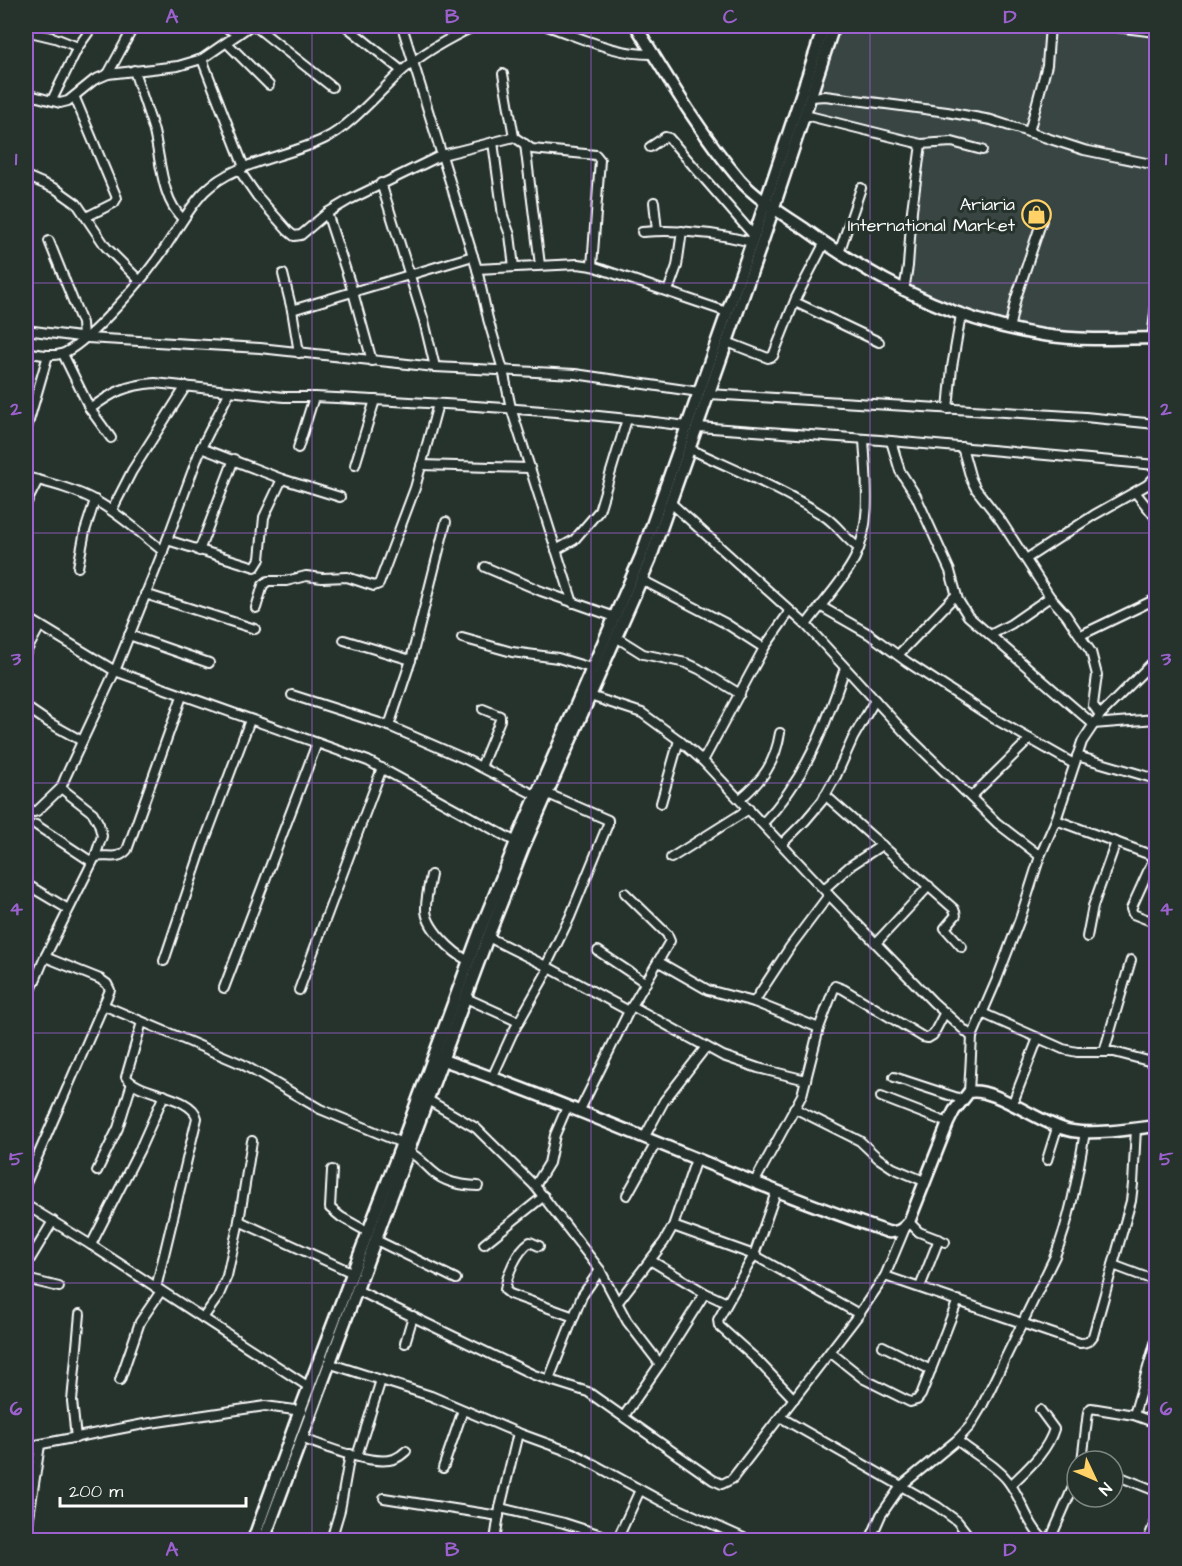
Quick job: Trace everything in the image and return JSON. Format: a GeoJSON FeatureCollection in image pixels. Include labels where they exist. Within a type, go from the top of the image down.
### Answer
{"type":"FeatureCollection","features":[{"type":"Feature","properties":{"kind":"main road"},"geometry":{"type":"LineString","coordinates":[[636,26],[692,117],[740,180],[755,194],[839,254],[904,291],[961,315],[1009,329],[1083,339],[1154,338]]}},
{"type":"Feature","properties":{"kind":"main road"},"geometry":{"type":"LineString","coordinates":[[704,393],[727,342],[824,26]]}},
{"type":"Feature","properties":{"kind":"main road"},"geometry":{"type":"LineString","coordinates":[[253,1540],[357,1290],[372,1236],[439,1058],[466,998],[537,796],[641,556],[692,426],[727,312],[753,239],[770,204],[805,115],[834,26]]}},
{"type":"Feature","properties":{"kind":"main road"},"geometry":{"type":"LineString","coordinates":[[406,1147],[428,1100],[469,961],[520,844],[548,794],[642,580],[690,448],[692,426]]}},
{"type":"Feature","properties":{"kind":"main road"},"geometry":{"type":"LineString","coordinates":[[439,1058],[776,1192],[888,1233],[897,1233],[907,1225],[948,1123],[965,1095],[982,1091],[1058,1128],[1084,1132],[1156,1126]]}},
{"type":"Feature","properties":{"kind":"main road"},"geometry":{"type":"LineString","coordinates":[[264,1540],[301,1438],[309,1387],[353,1274],[372,1236]]}},
{"type":"Feature","properties":{"kind":"street"},"geometry":{"type":"LineString","coordinates":[[52,100],[78,47],[93,26]]}},
{"type":"Feature","properties":{"kind":"street"},"geometry":{"type":"LineString","coordinates":[[108,74],[134,26]]}},
{"type":"Feature","properties":{"kind":"street"},"geometry":{"type":"LineString","coordinates":[[223,26],[238,34]]}},
{"type":"Feature","properties":{"kind":"street"},"geometry":{"type":"LineString","coordinates":[[26,94],[60,103],[75,98],[94,81],[108,74],[178,66],[202,59],[250,26]]}},
{"type":"Feature","properties":{"kind":"street"},"geometry":{"type":"LineString","coordinates":[[255,26],[332,87]]}},
{"type":"Feature","properties":{"kind":"street"},"geometry":{"type":"LineString","coordinates":[[346,26],[402,71]]}},
{"type":"Feature","properties":{"kind":"street"},"geometry":{"type":"LineString","coordinates":[[402,26],[477,269],[511,408],[573,603]]}},
{"type":"Feature","properties":{"kind":"street"},"geometry":{"type":"LineString","coordinates":[[26,352],[48,355],[63,354],[85,338],[158,259],[183,219],[215,183],[242,169],[326,138],[342,127],[402,71],[447,40],[475,26]]}},
{"type":"Feature","properties":{"kind":"street"},"geometry":{"type":"LineString","coordinates":[[547,26],[618,51],[654,54]]}},
{"type":"Feature","properties":{"kind":"street"},"geometry":{"type":"LineString","coordinates":[[1029,132],[1047,65],[1050,26]]}},
{"type":"Feature","properties":{"kind":"street"},"geometry":{"type":"LineString","coordinates":[[1108,26],[1156,32]]}},
{"type":"Feature","properties":{"kind":"street"},"geometry":{"type":"LineString","coordinates":[[26,31],[55,38],[78,47]]}},
{"type":"Feature","properties":{"kind":"street"},"geometry":{"type":"LineString","coordinates":[[227,43],[269,85]]}},
{"type":"Feature","properties":{"kind":"street"},"geometry":{"type":"LineString","coordinates":[[202,59],[242,169],[257,196],[294,236],[298,237],[307,232],[327,213],[381,183],[442,155],[514,137],[532,149],[598,156],[600,160],[592,266]]}},
{"type":"Feature","properties":{"kind":"street"},"geometry":{"type":"LineString","coordinates":[[134,70],[153,130],[165,183],[174,210],[183,219]]}},
{"type":"Feature","properties":{"kind":"street"},"geometry":{"type":"LineString","coordinates":[[503,74],[514,137]]}},
{"type":"Feature","properties":{"kind":"street"},"geometry":{"type":"LineString","coordinates":[[811,97],[825,96],[991,120],[1083,150],[1156,165]]}},
{"type":"Feature","properties":{"kind":"street"},"geometry":{"type":"LineString","coordinates":[[75,98],[117,198],[114,203],[86,217]]}},
{"type":"Feature","properties":{"kind":"street"},"geometry":{"type":"LineString","coordinates":[[805,115],[921,144],[951,142],[982,150]]}},
{"type":"Feature","properties":{"kind":"street"},"geometry":{"type":"LineString","coordinates":[[650,147],[665,137],[669,138],[753,239]]}},
{"type":"Feature","properties":{"kind":"street"},"geometry":{"type":"LineString","coordinates":[[493,142],[503,216],[510,235],[514,267]]}},
{"type":"Feature","properties":{"kind":"street"},"geometry":{"type":"LineString","coordinates":[[525,144],[540,266]]}},
{"type":"Feature","properties":{"kind":"street"},"geometry":{"type":"LineString","coordinates":[[904,291],[921,144]]}},
{"type":"Feature","properties":{"kind":"street"},"geometry":{"type":"LineString","coordinates":[[26,176],[67,196],[77,204],[106,247],[140,280]]}},
{"type":"Feature","properties":{"kind":"street"},"geometry":{"type":"LineString","coordinates":[[381,183],[424,321],[435,367]]}},
{"type":"Feature","properties":{"kind":"street"},"geometry":{"type":"LineString","coordinates":[[839,254],[861,188]]}},
{"type":"Feature","properties":{"kind":"street"},"geometry":{"type":"LineString","coordinates":[[654,202],[657,231]]}},
{"type":"Feature","properties":{"kind":"street"},"geometry":{"type":"LineString","coordinates":[[327,213],[353,292],[372,362]]}},
{"type":"Feature","properties":{"kind":"street"},"geometry":{"type":"LineString","coordinates":[[1009,329],[1016,298],[1042,220]]}},
{"type":"Feature","properties":{"kind":"street"},"geometry":{"type":"LineString","coordinates":[[668,291],[678,266],[682,231]]}},
{"type":"Feature","properties":{"kind":"street"},"geometry":{"type":"LineString","coordinates":[[642,232],[682,231],[753,239]]}},
{"type":"Feature","properties":{"kind":"street"},"geometry":{"type":"LineString","coordinates":[[49,241],[82,323],[85,338]]}},
{"type":"Feature","properties":{"kind":"street"},"geometry":{"type":"LineString","coordinates":[[727,342],[771,357],[824,244]]}},
{"type":"Feature","properties":{"kind":"street"},"geometry":{"type":"LineString","coordinates":[[292,310],[473,256]]}},
{"type":"Feature","properties":{"kind":"street"},"geometry":{"type":"LineString","coordinates":[[477,269],[578,264],[592,266],[727,312]]}},
{"type":"Feature","properties":{"kind":"street"},"geometry":{"type":"LineString","coordinates":[[283,274],[299,353]]}},
{"type":"Feature","properties":{"kind":"street"},"geometry":{"type":"LineString","coordinates":[[795,302],[879,342]]}},
{"type":"Feature","properties":{"kind":"street"},"geometry":{"type":"LineString","coordinates":[[1154,338],[1156,305]]}},
{"type":"Feature","properties":{"kind":"street"},"geometry":{"type":"LineString","coordinates":[[948,409],[952,366],[961,315]]}},
{"type":"Feature","properties":{"kind":"street"},"geometry":{"type":"LineString","coordinates":[[26,330],[85,338],[260,348],[372,362],[575,374],[704,393],[1085,417],[1156,424]]}},
{"type":"Feature","properties":{"kind":"street"},"geometry":{"type":"LineString","coordinates":[[63,354],[90,409],[111,438]]}},
{"type":"Feature","properties":{"kind":"street"},"geometry":{"type":"LineString","coordinates":[[26,431],[48,355]]}},
{"type":"Feature","properties":{"kind":"street"},"geometry":{"type":"LineString","coordinates":[[90,409],[108,395],[135,384],[155,383],[284,397],[511,408],[692,426],[1156,465]]}},
{"type":"Feature","properties":{"kind":"street"},"geometry":{"type":"LineString","coordinates":[[112,510],[137,462],[186,386]]}},
{"type":"Feature","properties":{"kind":"street"},"geometry":{"type":"LineString","coordinates":[[26,806],[31,811],[37,812],[61,788],[115,671],[201,448],[230,391]]}},
{"type":"Feature","properties":{"kind":"street"},"geometry":{"type":"LineString","coordinates":[[298,448],[314,397]]}},
{"type":"Feature","properties":{"kind":"street"},"geometry":{"type":"LineString","coordinates":[[355,465],[375,400]]}},
{"type":"Feature","properties":{"kind":"street"},"geometry":{"type":"LineString","coordinates":[[256,608],[263,585],[268,581],[286,581],[306,576],[347,577],[374,586],[379,584],[415,488],[438,404]]}},
{"type":"Feature","properties":{"kind":"street"},"geometry":{"type":"LineString","coordinates":[[556,550],[574,540],[599,511],[627,418]]}},
{"type":"Feature","properties":{"kind":"street"},"geometry":{"type":"LineString","coordinates":[[806,625],[835,588],[859,548],[868,509],[864,439]]}},
{"type":"Feature","properties":{"kind":"street"},"geometry":{"type":"LineString","coordinates":[[891,441],[900,471],[916,496],[968,616],[1093,723],[1156,719]]}},
{"type":"Feature","properties":{"kind":"street"},"geometry":{"type":"LineString","coordinates":[[962,447],[971,479],[1050,597],[1081,635],[1095,659],[1097,675],[1093,701],[1100,715]]}},
{"type":"Feature","properties":{"kind":"street"},"geometry":{"type":"LineString","coordinates":[[201,448],[282,479],[340,497]]}},
{"type":"Feature","properties":{"kind":"street"},"geometry":{"type":"LineString","coordinates":[[690,448],[772,487],[826,517],[844,537],[859,548]]}},
{"type":"Feature","properties":{"kind":"street"},"geometry":{"type":"LineString","coordinates":[[199,551],[234,459]]}},
{"type":"Feature","properties":{"kind":"street"},"geometry":{"type":"LineString","coordinates":[[421,465],[529,468]]}},
{"type":"Feature","properties":{"kind":"street"},"geometry":{"type":"LineString","coordinates":[[1026,559],[1147,485],[1156,476]]}},
{"type":"Feature","properties":{"kind":"street"},"geometry":{"type":"LineString","coordinates":[[26,477],[95,500],[112,510],[163,550]]}},
{"type":"Feature","properties":{"kind":"street"},"geometry":{"type":"LineString","coordinates":[[167,540],[255,567],[260,559],[264,518],[282,479]]}},
{"type":"Feature","properties":{"kind":"street"},"geometry":{"type":"LineString","coordinates":[[26,504],[38,480]]}},
{"type":"Feature","properties":{"kind":"street"},"geometry":{"type":"LineString","coordinates":[[1135,492],[1156,518]]}},
{"type":"Feature","properties":{"kind":"street"},"geometry":{"type":"LineString","coordinates":[[78,567],[85,531],[95,500]]}},
{"type":"Feature","properties":{"kind":"street"},"geometry":{"type":"LineString","coordinates":[[671,504],[806,625],[908,736],[997,823],[1040,856]]}},
{"type":"Feature","properties":{"kind":"street"},"geometry":{"type":"LineString","coordinates":[[389,726],[411,660],[446,522]]}},
{"type":"Feature","properties":{"kind":"street"},"geometry":{"type":"LineString","coordinates":[[485,567],[573,603],[615,616]]}},
{"type":"Feature","properties":{"kind":"street"},"geometry":{"type":"LineString","coordinates":[[642,580],[725,623],[764,648]]}},
{"type":"Feature","properties":{"kind":"street"},"geometry":{"type":"LineString","coordinates":[[146,594],[255,628]]}},
{"type":"Feature","properties":{"kind":"street"},"geometry":{"type":"LineString","coordinates":[[898,655],[957,595]]}},
{"type":"Feature","properties":{"kind":"street"},"geometry":{"type":"LineString","coordinates":[[990,635],[1011,624],[1050,597]]}},
{"type":"Feature","properties":{"kind":"street"},"geometry":{"type":"LineString","coordinates":[[1081,635],[1156,599]]}},
{"type":"Feature","properties":{"kind":"street"},"geometry":{"type":"LineString","coordinates":[[820,606],[869,634],[993,718],[1030,739],[1076,760],[1156,779]]}},
{"type":"Feature","properties":{"kind":"street"},"geometry":{"type":"LineString","coordinates":[[703,761],[764,648],[790,611]]}},
{"type":"Feature","properties":{"kind":"street"},"geometry":{"type":"LineString","coordinates":[[26,617],[115,671],[382,768],[520,844]]}},
{"type":"Feature","properties":{"kind":"street"},"geometry":{"type":"LineString","coordinates":[[26,652],[40,626]]}},
{"type":"Feature","properties":{"kind":"street"},"geometry":{"type":"LineString","coordinates":[[129,635],[209,663]]}},
{"type":"Feature","properties":{"kind":"street"},"geometry":{"type":"LineString","coordinates":[[616,637],[643,654],[686,663],[740,694]]}},
{"type":"Feature","properties":{"kind":"street"},"geometry":{"type":"LineString","coordinates":[[462,638],[512,652],[558,658],[591,668]]}},
{"type":"Feature","properties":{"kind":"street"},"geometry":{"type":"LineString","coordinates":[[344,640],[411,660]]}},
{"type":"Feature","properties":{"kind":"street"},"geometry":{"type":"LineString","coordinates":[[894,1077],[965,1095],[972,1037],[1020,919],[1040,856],[1056,820],[1082,742],[1100,715],[1156,658]]}},
{"type":"Feature","properties":{"kind":"street"},"geometry":{"type":"LineString","coordinates":[[763,824],[791,790],[815,749],[845,668]]}},
{"type":"Feature","properties":{"kind":"street"},"geometry":{"type":"LineString","coordinates":[[292,695],[389,726],[481,767],[537,796]]}},
{"type":"Feature","properties":{"kind":"street"},"geometry":{"type":"LineString","coordinates":[[93,860],[104,856],[115,858],[122,856],[128,850],[182,696]]}},
{"type":"Feature","properties":{"kind":"street"},"geometry":{"type":"LineString","coordinates":[[590,696],[642,713],[703,761],[826,892],[972,1037]]}},
{"type":"Feature","properties":{"kind":"street"},"geometry":{"type":"LineString","coordinates":[[782,844],[805,822],[825,795],[875,700]]}},
{"type":"Feature","properties":{"kind":"street"},"geometry":{"type":"LineString","coordinates":[[26,707],[82,741]]}},
{"type":"Feature","properties":{"kind":"street"},"geometry":{"type":"LineString","coordinates":[[481,767],[500,720],[500,716],[483,709]]}},
{"type":"Feature","properties":{"kind":"street"},"geometry":{"type":"LineString","coordinates":[[164,961],[203,845],[250,720]]}},
{"type":"Feature","properties":{"kind":"street"},"geometry":{"type":"LineString","coordinates":[[740,799],[757,785],[766,772],[776,751],[780,733]]}},
{"type":"Feature","properties":{"kind":"street"},"geometry":{"type":"LineString","coordinates":[[971,797],[1030,739]]}},
{"type":"Feature","properties":{"kind":"street"},"geometry":{"type":"LineString","coordinates":[[661,803],[679,740]]}},
{"type":"Feature","properties":{"kind":"street"},"geometry":{"type":"LineString","coordinates":[[224,988],[317,743]]}},
{"type":"Feature","properties":{"kind":"street"},"geometry":{"type":"LineString","coordinates":[[299,990],[382,768]]}},
{"type":"Feature","properties":{"kind":"street"},"geometry":{"type":"LineString","coordinates":[[26,1002],[45,957],[93,860],[102,836],[93,813],[61,788]]}},
{"type":"Feature","properties":{"kind":"street"},"geometry":{"type":"LineString","coordinates":[[492,1078],[519,1022],[547,972],[546,966],[570,917],[608,824],[608,819],[548,794]]}},
{"type":"Feature","properties":{"kind":"street"},"geometry":{"type":"LineString","coordinates":[[825,795],[956,910],[956,915],[945,928],[962,947]]}},
{"type":"Feature","properties":{"kind":"street"},"geometry":{"type":"LineString","coordinates":[[671,858],[749,808]]}},
{"type":"Feature","properties":{"kind":"street"},"geometry":{"type":"LineString","coordinates":[[1056,820],[1156,857],[1131,909],[1133,914],[1156,923]]}},
{"type":"Feature","properties":{"kind":"street"},"geometry":{"type":"LineString","coordinates":[[36,825],[93,860]]}},
{"type":"Feature","properties":{"kind":"street"},"geometry":{"type":"LineString","coordinates":[[1087,937],[1093,906],[1116,842]]}},
{"type":"Feature","properties":{"kind":"street"},"geometry":{"type":"LineString","coordinates":[[754,1002],[826,892],[850,866],[882,845]]}},
{"type":"Feature","properties":{"kind":"street"},"geometry":{"type":"LineString","coordinates":[[431,874],[426,914],[434,929],[450,949],[469,961]]}},
{"type":"Feature","properties":{"kind":"street"},"geometry":{"type":"LineString","coordinates":[[26,884],[68,909]]}},
{"type":"Feature","properties":{"kind":"street"},"geometry":{"type":"LineString","coordinates":[[876,942],[929,886]]}},
{"type":"Feature","properties":{"kind":"street"},"geometry":{"type":"LineString","coordinates":[[579,1112],[630,1009],[670,941],[670,937],[625,893]]}},
{"type":"Feature","properties":{"kind":"street"},"geometry":{"type":"LineString","coordinates":[[488,937],[742,1064],[806,1080]]}},
{"type":"Feature","properties":{"kind":"street"},"geometry":{"type":"LineString","coordinates":[[598,951],[646,983]]}},
{"type":"Feature","properties":{"kind":"street"},"geometry":{"type":"LineString","coordinates":[[26,1183],[110,990],[107,984],[100,979],[45,957]]}},
{"type":"Feature","properties":{"kind":"street"},"geometry":{"type":"LineString","coordinates":[[1104,1052],[1131,960]]}},
{"type":"Feature","properties":{"kind":"street"},"geometry":{"type":"LineString","coordinates":[[659,962],[708,990],[754,1002],[819,1028]]}},
{"type":"Feature","properties":{"kind":"street"},"geometry":{"type":"LineString","coordinates":[[754,1183],[802,1095],[819,1028],[831,994],[837,986],[923,1037],[928,1038],[933,1035],[945,1012]]}},
{"type":"Feature","properties":{"kind":"street"},"geometry":{"type":"LineString","coordinates":[[466,998],[519,1022]]}},
{"type":"Feature","properties":{"kind":"street"},"geometry":{"type":"LineString","coordinates":[[103,1005],[242,1064],[320,1109],[406,1147],[432,1172],[450,1182],[478,1186]]}},
{"type":"Feature","properties":{"kind":"street"},"geometry":{"type":"LineString","coordinates":[[982,1013],[1063,1049],[1077,1052],[1114,1052],[1156,1063]]}},
{"type":"Feature","properties":{"kind":"street"},"geometry":{"type":"LineString","coordinates":[[120,1380],[140,1322],[159,1289],[197,1118],[191,1108],[132,1083],[126,1077],[142,1022]]}},
{"type":"Feature","properties":{"kind":"street"},"geometry":{"type":"LineString","coordinates":[[1012,1105],[1038,1038]]}},
{"type":"Feature","properties":{"kind":"street"},"geometry":{"type":"LineString","coordinates":[[644,1138],[664,1101],[706,1047]]}},
{"type":"Feature","properties":{"kind":"street"},"geometry":{"type":"LineString","coordinates":[[97,1171],[118,1128],[132,1083]]}},
{"type":"Feature","properties":{"kind":"street"},"geometry":{"type":"LineString","coordinates":[[91,1245],[139,1151],[164,1095]]}},
{"type":"Feature","properties":{"kind":"street"},"geometry":{"type":"LineString","coordinates":[[881,1097],[948,1123]]}},
{"type":"Feature","properties":{"kind":"street"},"geometry":{"type":"LineString","coordinates":[[428,1100],[476,1128],[544,1196],[600,1270],[627,1322],[660,1364]]}},
{"type":"Feature","properties":{"kind":"street"},"geometry":{"type":"LineString","coordinates":[[535,1186],[549,1162],[555,1135],[567,1107]]}},
{"type":"Feature","properties":{"kind":"street"},"geometry":{"type":"LineString","coordinates":[[794,1108],[860,1141],[893,1168],[924,1181]]}},
{"type":"Feature","properties":{"kind":"street"},"geometry":{"type":"LineString","coordinates":[[1047,1160],[1058,1128]]}},
{"type":"Feature","properties":{"kind":"street"},"geometry":{"type":"LineString","coordinates":[[885,1276],[1080,1342],[1090,1341],[1131,1201],[1136,1128]]}},
{"type":"Feature","properties":{"kind":"street"},"geometry":{"type":"LineString","coordinates":[[874,1539],[881,1515],[900,1486],[957,1440],[970,1426],[982,1406],[1055,1256],[1071,1213],[1084,1132]]}},
{"type":"Feature","properties":{"kind":"street"},"geometry":{"type":"LineString","coordinates":[[203,1318],[223,1286],[239,1221],[252,1141]]}},
{"type":"Feature","properties":{"kind":"street"},"geometry":{"type":"LineString","coordinates":[[627,1195],[656,1143]]}},
{"type":"Feature","properties":{"kind":"street"},"geometry":{"type":"LineString","coordinates":[[618,1302],[664,1242],[673,1226],[696,1159]]}},
{"type":"Feature","properties":{"kind":"street"},"geometry":{"type":"LineString","coordinates":[[332,1170],[330,1208],[372,1236],[456,1279]]}},
{"type":"Feature","properties":{"kind":"street"},"geometry":{"type":"LineString","coordinates":[[776,1192],[754,1255],[718,1320],[718,1326],[757,1360],[794,1399]]}},
{"type":"Feature","properties":{"kind":"street"},"geometry":{"type":"LineString","coordinates":[[484,1244],[544,1196]]}},
{"type":"Feature","properties":{"kind":"street"},"geometry":{"type":"LineString","coordinates":[[26,1205],[309,1387]]}},
{"type":"Feature","properties":{"kind":"street"},"geometry":{"type":"LineString","coordinates":[[26,1266],[53,1221]]}},
{"type":"Feature","properties":{"kind":"street"},"geometry":{"type":"LineString","coordinates":[[239,1221],[353,1274]]}},
{"type":"Feature","properties":{"kind":"street"},"geometry":{"type":"LineString","coordinates":[[357,1290],[534,1375],[588,1392],[722,1484],[732,1479],[859,1314],[885,1276],[907,1225],[942,1240],[920,1287]]}},
{"type":"Feature","properties":{"kind":"street"},"geometry":{"type":"LineString","coordinates":[[673,1226],[754,1255],[859,1314]]}},
{"type":"Feature","properties":{"kind":"street"},"geometry":{"type":"LineString","coordinates":[[539,1246],[531,1242],[525,1246],[513,1267],[506,1290],[510,1294],[574,1317]]}},
{"type":"Feature","properties":{"kind":"street"},"geometry":{"type":"LineString","coordinates":[[650,1260],[705,1293],[727,1303]]}},
{"type":"Feature","properties":{"kind":"street"},"geometry":{"type":"LineString","coordinates":[[1113,1265],[1156,1281]]}},
{"type":"Feature","properties":{"kind":"street"},"geometry":{"type":"LineString","coordinates":[[549,1379],[582,1296],[600,1270]]}},
{"type":"Feature","properties":{"kind":"street"},"geometry":{"type":"LineString","coordinates":[[26,1279],[59,1287]]}},
{"type":"Feature","properties":{"kind":"street"},"geometry":{"type":"LineString","coordinates":[[624,1416],[705,1293]]}},
{"type":"Feature","properties":{"kind":"street"},"geometry":{"type":"LineString","coordinates":[[830,1352],[864,1379],[910,1402],[919,1398],[958,1300]]}},
{"type":"Feature","properties":{"kind":"street"},"geometry":{"type":"LineString","coordinates":[[76,1438],[72,1409],[80,1314]]}},
{"type":"Feature","properties":{"kind":"street"},"geometry":{"type":"LineString","coordinates":[[405,1343],[413,1316]]}},
{"type":"Feature","properties":{"kind":"street"},"geometry":{"type":"LineString","coordinates":[[1134,1415],[1156,1340]]}},
{"type":"Feature","properties":{"kind":"street"},"geometry":{"type":"LineString","coordinates":[[883,1346],[931,1370]]}},
{"type":"Feature","properties":{"kind":"street"},"geometry":{"type":"LineString","coordinates":[[328,1364],[381,1380],[463,1410],[580,1457],[640,1490],[748,1540]]}},
{"type":"Feature","properties":{"kind":"street"},"geometry":{"type":"LineString","coordinates":[[331,1540],[354,1455],[381,1380]]}},
{"type":"Feature","properties":{"kind":"street"},"geometry":{"type":"LineString","coordinates":[[26,1447],[144,1424],[265,1406],[305,1412]]}},
{"type":"Feature","properties":{"kind":"street"},"geometry":{"type":"LineString","coordinates":[[1084,1449],[1089,1410],[1093,1408],[1134,1415],[1156,1423]]}},
{"type":"Feature","properties":{"kind":"street"},"geometry":{"type":"LineString","coordinates":[[443,1468],[463,1410]]}},
{"type":"Feature","properties":{"kind":"street"},"geometry":{"type":"LineString","coordinates":[[1011,1485],[1035,1461],[1054,1429],[1040,1410]]}},
{"type":"Feature","properties":{"kind":"street"},"geometry":{"type":"LineString","coordinates":[[780,1417],[948,1514],[957,1521],[972,1540]]}},
{"type":"Feature","properties":{"kind":"street"},"geometry":{"type":"LineString","coordinates":[[495,1540],[499,1512],[518,1433]]}},
{"type":"Feature","properties":{"kind":"street"},"geometry":{"type":"LineString","coordinates":[[301,1438],[354,1455],[392,1460],[406,1451]]}},
{"type":"Feature","properties":{"kind":"street"},"geometry":{"type":"LineString","coordinates":[[957,1440],[1000,1472],[1011,1485],[1034,1530],[1044,1540]]}},
{"type":"Feature","properties":{"kind":"street"},"geometry":{"type":"LineString","coordinates":[[26,1536],[40,1444]]}},
{"type":"Feature","properties":{"kind":"street"},"geometry":{"type":"LineString","coordinates":[[1125,1479],[1156,1491]]}},
{"type":"Feature","properties":{"kind":"street"},"geometry":{"type":"LineString","coordinates":[[384,1498],[555,1520],[617,1540],[640,1490]]}},
{"type":"Feature","properties":{"kind":"street"},"geometry":{"type":"LineString","coordinates":[[1050,1540],[1065,1506]]}},
{"type":"Feature","properties":{"kind":"street"},"geometry":{"type":"LineString","coordinates":[[1148,1540],[1156,1525]]}},
{"type":"Feature","properties":{"kind":"shaded area","name":"Ariaria International Market"},"geometry":{"type":"Polygon","coordinates":[[[829,26],[1156,26],[1156,332],[1056,336],[983,321],[907,289],[925,140],[804,111],[829,26]]]}},
{"type":"Feature","properties":{"kind":"place","name":"Ariaria International Market"},"geometry":{"type":"Point","coordinates":[1036,214]}}]}
